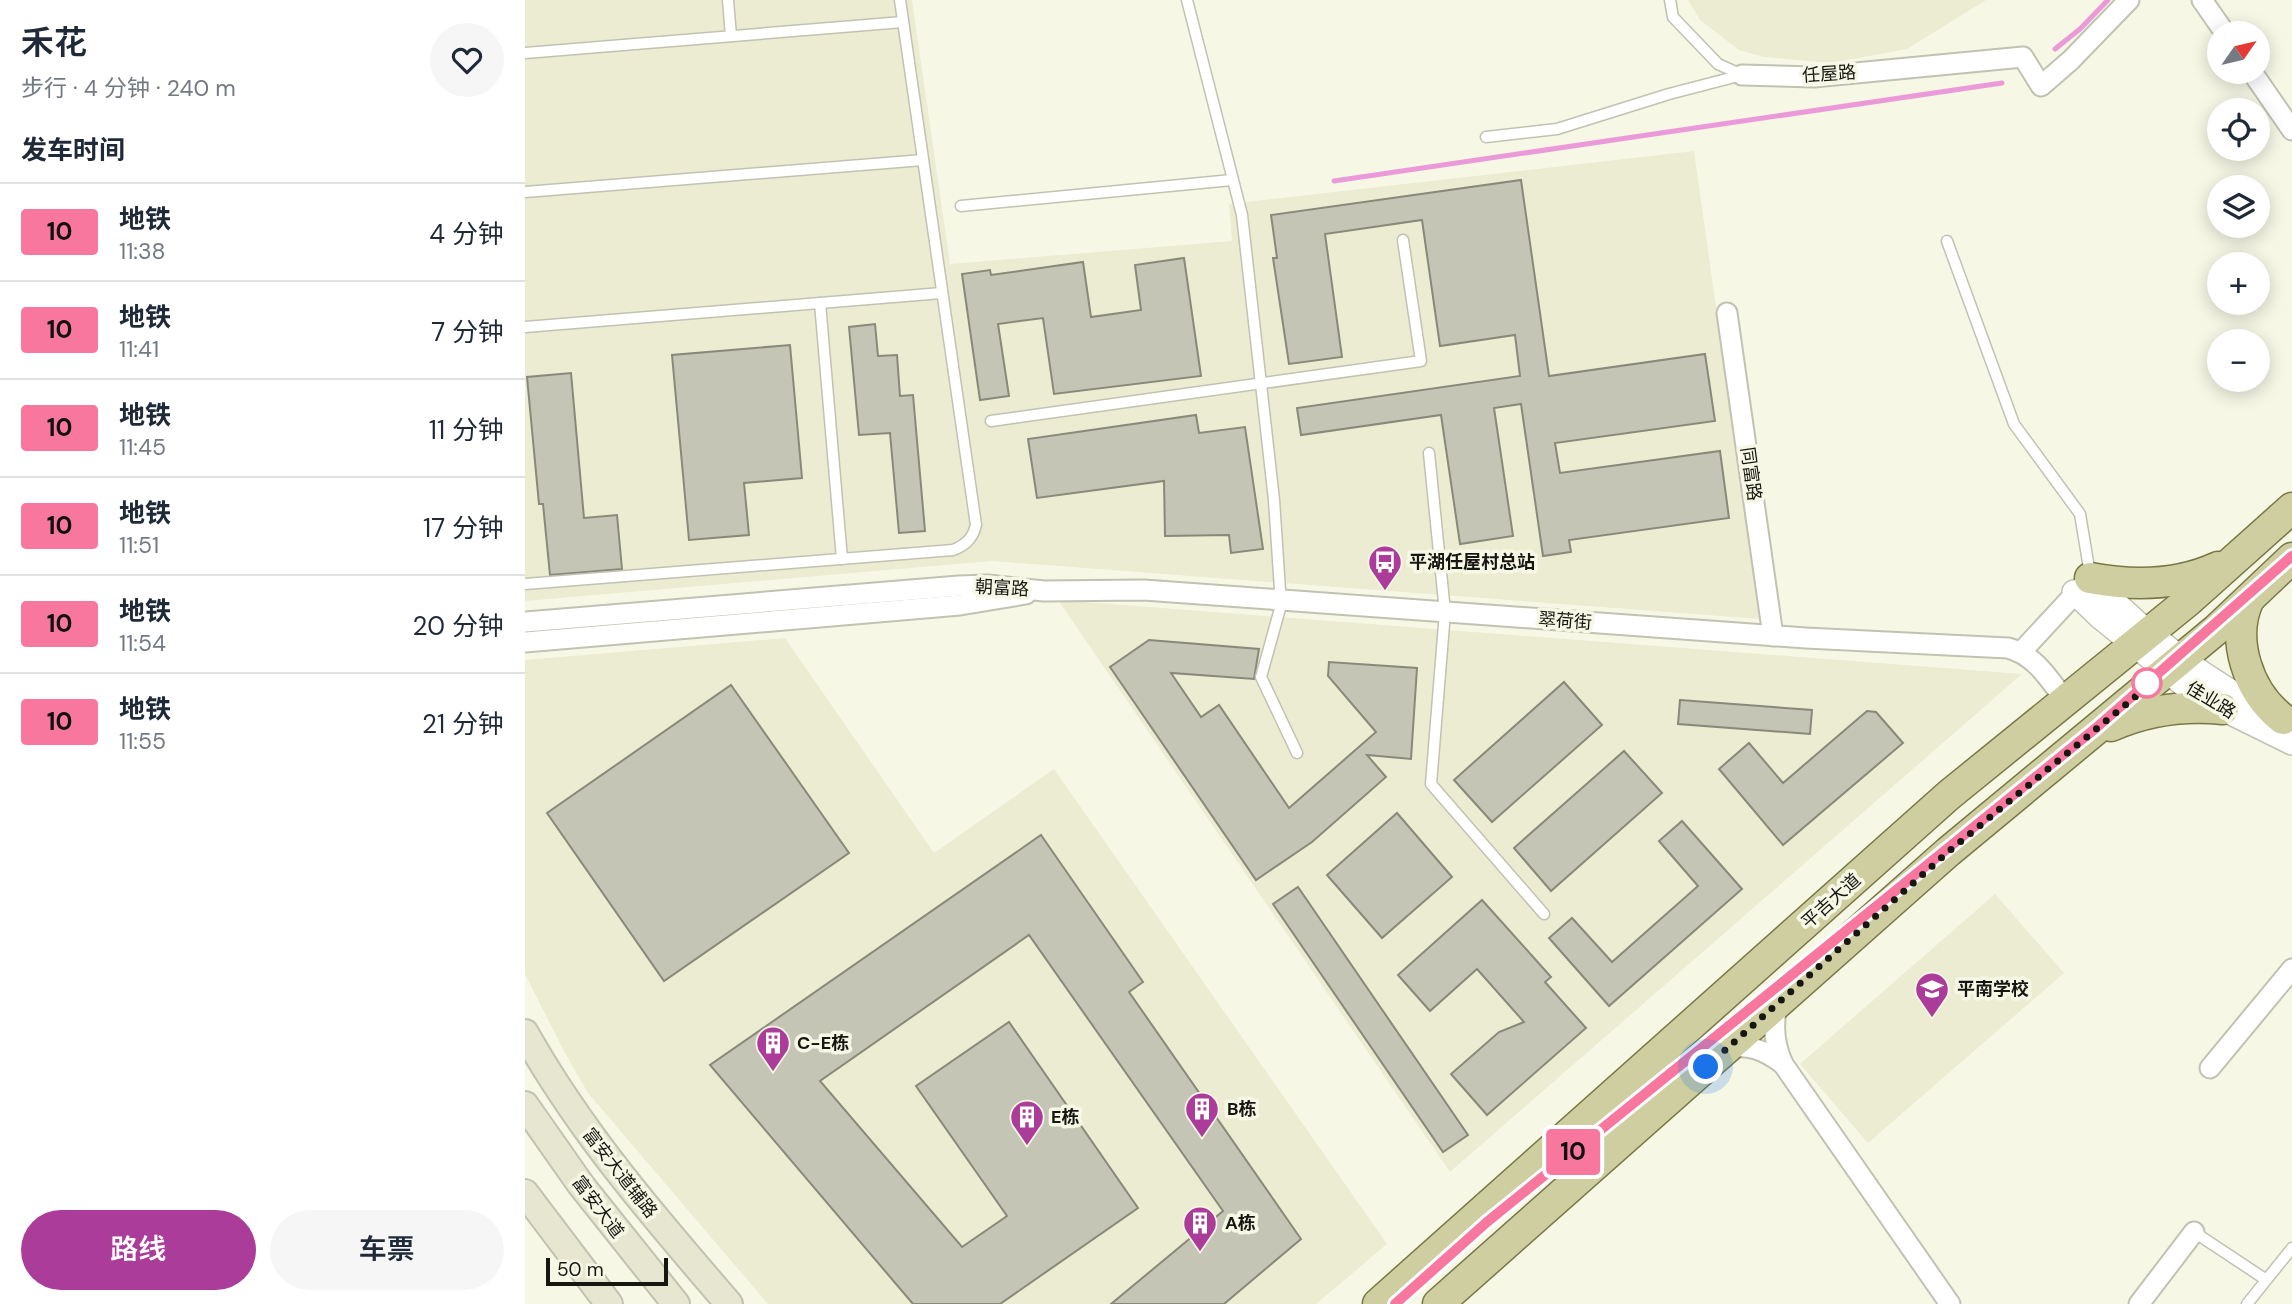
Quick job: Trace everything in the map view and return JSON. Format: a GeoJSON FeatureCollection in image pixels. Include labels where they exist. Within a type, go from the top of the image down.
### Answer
{"type":"FeatureCollection","features":[{"type":"Feature","properties":{"kind":"main road","name":"平吉大道"},"geometry":{"type":"LineString","coordinates":[[1378,1304],[1948,795],[2237,558],[2288,521]]}},
{"type":"Feature","properties":{"kind":"main road"},"geometry":{"type":"LineString","coordinates":[[2082,585],[2177,581],[2215,569],[2237,558]]}},
{"type":"Feature","properties":{"kind":"main road"},"geometry":{"type":"LineString","coordinates":[[1439,1304],[1948,852],[2174,664],[2292,558]]}},
{"type":"Feature","properties":{"kind":"main road"},"geometry":{"type":"LineString","coordinates":[[2249,599],[2243,610],[2241,624],[2246,665],[2266,703],[2289,728]]}},
{"type":"Feature","properties":{"kind":"main road"},"geometry":{"type":"LineString","coordinates":[[2080,742],[2145,713],[2187,708],[2223,709]]}},
{"type":"Feature","properties":{"kind":"main road"},"geometry":{"type":"LineString","coordinates":[[2013,741],[2040,775]]}},
{"type":"Feature","properties":{"kind":"main road","name":"富安大道辅路"},"geometry":{"type":"LineString","coordinates":[[525,1033],[577,1117],[606,1157],[637,1198],[729,1304]]}},
{"type":"Feature","properties":{"kind":"main road","name":"富安大道"},"geometry":{"type":"LineString","coordinates":[[525,1105],[580,1185],[676,1304]]}},
{"type":"Feature","properties":{"kind":"main road"},"geometry":{"type":"LineString","coordinates":[[525,1193],[609,1304]]}},
{"type":"Feature","properties":{"kind":"street","name":"任屋路"},"geometry":{"type":"LineString","coordinates":[[1742,75],[1814,77],[2022,57],[2041,86],[2071,60],[2129,0]]}},
{"type":"Feature","properties":{"kind":"street"},"geometry":{"type":"LineString","coordinates":[[2202,0],[2217,21]]}},
{"type":"Feature","properties":{"kind":"street"},"geometry":{"type":"LineString","coordinates":[[2260,84],[2292,130]]}},
{"type":"Feature","properties":{"kind":"street","name":"同富路"},"geometry":{"type":"LineString","coordinates":[[1727,313],[1773,636]]}},
{"type":"Feature","properties":{"kind":"street"},"geometry":{"type":"LineString","coordinates":[[2065,700],[2037,664],[2022,651],[2082,585]]}},
{"type":"Feature","properties":{"kind":"street","name":"佳业路"},"geometry":{"type":"LineString","coordinates":[[2082,585],[2115,604],[2142,638],[2223,709],[2289,728]]}},
{"type":"Feature","properties":{"kind":"street","name":"朝富路"},"geometry":{"type":"LineString","coordinates":[[525,622],[959,586],[1014,587],[1044,591]]}},
{"type":"Feature","properties":{"kind":"street","name":"翠荷街"},"geometry":{"type":"LineString","coordinates":[[1044,591],[1145,590],[1773,636],[2008,648],[2022,651]]}},
{"type":"Feature","properties":{"kind":"street","name":"朝富路"},"geometry":{"type":"LineString","coordinates":[[525,642],[960,605],[1044,591]]}},
{"type":"Feature","properties":{"kind":"street","name":"佳业路"},"geometry":{"type":"LineString","coordinates":[[2174,664],[2217,685],[2289,728]]}},
{"type":"Feature","properties":{"kind":"street"},"geometry":{"type":"LineString","coordinates":[[2210,1068],[2292,970]]}},
{"type":"Feature","properties":{"kind":"street"},"geometry":{"type":"LineString","coordinates":[[1778,1003],[1774,1024],[1778,1052],[1783,1064],[1951,1304]]}},
{"type":"Feature","properties":{"kind":"street"},"geometry":{"type":"LineString","coordinates":[[1727,1048],[1750,1046],[1762,1050],[1783,1064]]}},
{"type":"Feature","properties":{"kind":"street"},"geometry":{"type":"LineString","coordinates":[[2139,1304],[2194,1232]]}},
{"type":"Feature","properties":{"kind":"lane"},"geometry":{"type":"LineString","coordinates":[[728,0],[731,36]]}},
{"type":"Feature","properties":{"kind":"lane"},"geometry":{"type":"LineString","coordinates":[[525,584],[953,550],[967,544],[976,525],[900,0]]}},
{"type":"Feature","properties":{"kind":"lane"},"geometry":{"type":"LineString","coordinates":[[1187,0],[1242,215],[1261,384],[1280,600],[1261,677],[1297,753]]}},
{"type":"Feature","properties":{"kind":"lane"},"geometry":{"type":"LineString","coordinates":[[1669,0],[1673,16],[1718,64],[1742,75]]}},
{"type":"Feature","properties":{"kind":"lane"},"geometry":{"type":"LineString","coordinates":[[525,53],[903,22]]}},
{"type":"Feature","properties":{"kind":"lane","name":"任屋路"},"geometry":{"type":"LineString","coordinates":[[1486,137],[1557,129],[1669,94],[1742,75]]}},
{"type":"Feature","properties":{"kind":"lane"},"geometry":{"type":"LineString","coordinates":[[525,192],[923,160]]}},
{"type":"Feature","properties":{"kind":"lane"},"geometry":{"type":"LineString","coordinates":[[961,206],[1232,180]]}},
{"type":"Feature","properties":{"kind":"lane"},"geometry":{"type":"LineString","coordinates":[[991,421],[1421,361],[1403,240]]}},
{"type":"Feature","properties":{"kind":"lane"},"geometry":{"type":"LineString","coordinates":[[1947,241],[2014,424],[2080,514],[2089,560],[2082,585]]}},
{"type":"Feature","properties":{"kind":"lane"},"geometry":{"type":"LineString","coordinates":[[525,327],[942,293]]}},
{"type":"Feature","properties":{"kind":"lane"},"geometry":{"type":"LineString","coordinates":[[820,303],[842,558]]}},
{"type":"Feature","properties":{"kind":"lane"},"geometry":{"type":"LineString","coordinates":[[1429,453],[1445,612],[1431,784],[1544,914]]}},
{"type":"Feature","properties":{"kind":"lane"},"geometry":{"type":"LineString","coordinates":[[2194,1232],[2265,1279]]}},
{"type":"Feature","properties":{"kind":"lane"},"geometry":{"type":"LineString","coordinates":[[2247,1304],[2292,1248]]}},
{"type":"Feature","properties":{"kind":"shaded area"},"geometry":{"type":"Polygon","coordinates":[[[525,0],[912,0],[950,264],[1232,241],[1229,204],[1694,151],[1760,619],[992,561],[525,601],[525,0]]]}},
{"type":"Feature","properties":{"kind":"shaded area"},"geometry":{"type":"Polygon","coordinates":[[[1688,0],[1986,0],[1907,49],[1831,63],[1764,57],[1739,50],[1700,20],[1688,0]]]}},
{"type":"Feature","properties":{"kind":"shaded area"},"geometry":{"type":"Polygon","coordinates":[[[1058,600],[2022,674],[1450,1172],[1058,600]]]}},
{"type":"Feature","properties":{"kind":"shaded area"},"geometry":{"type":"Polygon","coordinates":[[[785,638],[934,853],[1054,769],[1387,1244],[1316,1304],[768,1304],[588,1093],[525,974],[525,660],[785,638]]]}},
{"type":"Feature","properties":{"kind":"shaded area","name":"平南学校"},"geometry":{"type":"Polygon","coordinates":[[[1995,894],[2064,973],[1868,1143],[1800,1064],[1995,894]]]}},
{"type":"Feature","properties":{"kind":"building"},"geometry":{"type":"Polygon","coordinates":[[[1521,180],[1549,376],[1705,354],[1715,421],[1555,443],[1560,473],[1720,451],[1729,518],[1569,540],[1571,552],[1543,556],[1521,404],[1494,408],[1513,536],[1460,544],[1441,415],[1301,435],[1297,408],[1520,376],[1515,335],[1440,346],[1422,220],[1325,234],[1342,357],[1289,364],[1273,258],[1277,258],[1271,215],[1521,180]]]}},
{"type":"Feature","properties":{"kind":"building"},"geometry":{"type":"Polygon","coordinates":[[[1184,258],[1201,376],[1054,394],[1043,318],[998,324],[1009,396],[980,400],[962,274],[990,270],[991,275],[1083,262],[1091,317],[1141,310],[1135,265],[1184,258]]]}},
{"type":"Feature","properties":{"kind":"building"},"geometry":{"type":"Polygon","coordinates":[[[875,324],[878,356],[897,355],[900,396],[913,395],[925,531],[899,533],[890,433],[859,435],[849,327],[875,324]]]}},
{"type":"Feature","properties":{"kind":"building"},"geometry":{"type":"Polygon","coordinates":[[[790,345],[802,478],[744,483],[749,535],[689,540],[672,355],[790,345]]]}},
{"type":"Feature","properties":{"kind":"building"},"geometry":{"type":"Polygon","coordinates":[[[571,373],[584,518],[617,515],[622,569],[550,575],[543,504],[539,504],[527,377],[571,373]]]}},
{"type":"Feature","properties":{"kind":"building"},"geometry":{"type":"Polygon","coordinates":[[[1196,415],[1199,433],[1245,427],[1263,549],[1231,553],[1229,535],[1165,536],[1164,481],[1037,498],[1028,439],[1196,415]]]}},
{"type":"Feature","properties":{"kind":"building"},"geometry":{"type":"Polygon","coordinates":[[[1149,640],[1259,649],[1254,679],[1171,673],[1201,717],[1219,705],[1289,808],[1376,732],[1328,676],[1329,662],[1417,668],[1411,759],[1367,755],[1386,777],[1312,842],[1256,880],[1110,667],[1149,640]]]}},
{"type":"Feature","properties":{"kind":"building"},"geometry":{"type":"Polygon","coordinates":[[[1564,682],[1602,725],[1492,822],[1454,780],[1564,682]]]}},
{"type":"Feature","properties":{"kind":"building"},"geometry":{"type":"Polygon","coordinates":[[[731,685],[849,853],[664,981],[547,813],[731,685]]]}},
{"type":"Feature","properties":{"kind":"building"},"geometry":{"type":"Polygon","coordinates":[[[1680,700],[1812,710],[1810,734],[1678,724],[1680,700]]]}},
{"type":"Feature","properties":{"kind":"building"},"geometry":{"type":"Polygon","coordinates":[[[1867,711],[1876,712],[1903,743],[1783,845],[1719,769],[1749,743],[1783,783],[1867,711]]]}},
{"type":"Feature","properties":{"kind":"building"},"geometry":{"type":"Polygon","coordinates":[[[1624,751],[1662,793],[1551,891],[1514,848],[1624,751]]]}},
{"type":"Feature","properties":{"kind":"building"},"geometry":{"type":"Polygon","coordinates":[[[1397,813],[1452,877],[1382,938],[1327,875],[1397,813]]]}},
{"type":"Feature","properties":{"kind":"building"},"geometry":{"type":"Polygon","coordinates":[[[1682,821],[1742,889],[1609,1006],[1549,938],[1572,918],[1612,962],[1698,886],[1659,841],[1682,821]]]}},
{"type":"Feature","properties":{"kind":"building"},"geometry":{"type":"Polygon","coordinates":[[[1041,835],[1143,982],[1129,992],[1301,1239],[1224,1304],[1111,1304],[1223,1211],[1029,935],[820,1081],[962,1247],[1007,1216],[916,1086],[1009,1022],[1138,1208],[1000,1304],[913,1304],[710,1065],[1041,835]]]}},
{"type":"Feature","properties":{"kind":"building"},"geometry":{"type":"Polygon","coordinates":[[[1298,887],[1468,1135],[1443,1152],[1273,904],[1298,887]]]}},
{"type":"Feature","properties":{"kind":"building"},"geometry":{"type":"Polygon","coordinates":[[[1482,900],[1551,977],[1545,982],[1586,1028],[1487,1115],[1451,1074],[1499,1032],[1524,1022],[1477,969],[1430,1011],[1398,975],[1482,900]]]}},
{"type":"Feature","properties":{"kind":"waterway"},"geometry":{"type":"LineString","coordinates":[[2055,49],[2080,29],[2108,0]]}},
{"type":"Feature","properties":{"kind":"waterway"},"geometry":{"type":"LineString","coordinates":[[1334,181],[2002,83]]}},
{"type":"Feature","properties":{"kind":"metro line","name":"10"},"geometry":{"type":"LineString","coordinates":[[1395,1304],[1487,1222],[2096,728],[2292,556]]}},
{"type":"Feature","properties":{"kind":"place","name":"平湖任屋村总站"},"geometry":{"type":"Point","coordinates":[1385,592]}},
{"type":"Feature","properties":{"kind":"place","name":"平南学校"},"geometry":{"type":"Point","coordinates":[1932,1019]}},
{"type":"Feature","properties":{"kind":"place","name":"C-E栋"},"geometry":{"type":"Point","coordinates":[773,1073]}},
{"type":"Feature","properties":{"kind":"place","name":"B栋"},"geometry":{"type":"Point","coordinates":[1202,1139]}},
{"type":"Feature","properties":{"kind":"place","name":"E栋"},"geometry":{"type":"Point","coordinates":[1027,1147]}},
{"type":"Feature","properties":{"kind":"place","name":"A栋"},"geometry":{"type":"Point","coordinates":[1200,1253]}},
{"type":"Feature","properties":{"kind":"route"},"geometry":{"type":"LineString","coordinates":[[1706,1067],[1948,852],[2153,682],[2147,683]]}}]}
